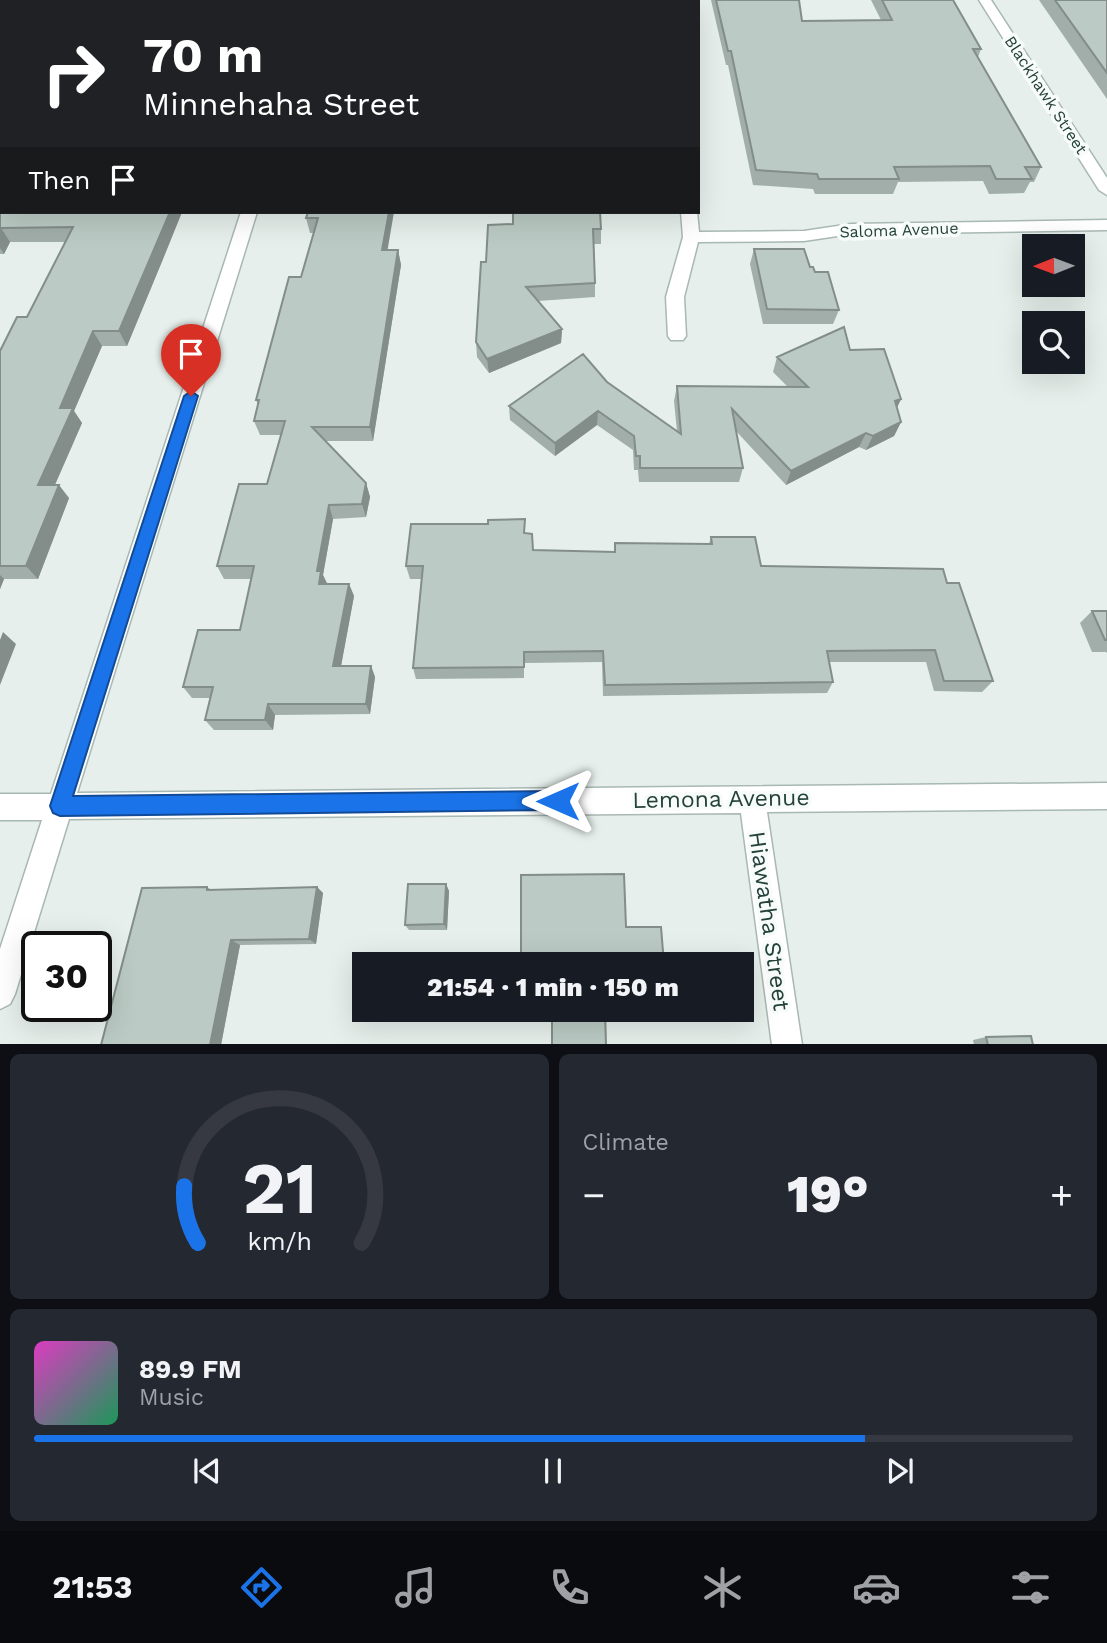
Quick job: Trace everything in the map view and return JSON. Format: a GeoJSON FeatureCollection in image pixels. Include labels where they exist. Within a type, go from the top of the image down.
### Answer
{"type":"FeatureCollection","features":[{"type":"Feature","properties":{"kind":"street","name":"Blackhawk Street"},"geometry":{"type":"LineString","coordinates":[[985,0],[1107,190]]}},
{"type":"Feature","properties":{"kind":"street"},"geometry":{"type":"LineString","coordinates":[[0,994],[248,214]]}},
{"type":"Feature","properties":{"kind":"street"},"geometry":{"type":"LineString","coordinates":[[677,335],[675,297],[691,237],[689,214]]}},
{"type":"Feature","properties":{"kind":"street","name":"Saloma Avenue"},"geometry":{"type":"LineString","coordinates":[[691,237],[804,236],[850,229],[1107,225]]}},
{"type":"Feature","properties":{"kind":"street","name":"Lemona Avenue"},"geometry":{"type":"LineString","coordinates":[[0,807],[1107,796]]}},
{"type":"Feature","properties":{"kind":"street","name":"Hiawatha Street"},"geometry":{"type":"LineString","coordinates":[[752,798],[787,1044]]}},
{"type":"Feature","properties":{"kind":"building"},"geometry":{"type":"Polygon","coordinates":[[[716,0],[799,0],[802,21],[892,20],[882,0],[953,0],[981,49],[973,49],[1041,167],[1025,167],[1032,179],[996,179],[990,166],[894,167],[899,179],[819,179],[817,174],[756,170],[731,51],[728,51],[716,0]]]}},
{"type":"Feature","properties":{"kind":"building"},"geometry":{"type":"Polygon","coordinates":[[[1055,0],[1107,0],[1107,73],[1055,0]]]}},
{"type":"Feature","properties":{"kind":"building"},"geometry":{"type":"Polygon","coordinates":[[[0,214],[169,214],[119,331],[93,331],[60,408],[73,408],[38,485],[59,485],[26,566],[0,566],[0,351],[17,317],[27,317],[73,227],[0,229],[0,214]]]}},
{"type":"Feature","properties":{"kind":"building"},"geometry":{"type":"Polygon","coordinates":[[[307,214],[389,214],[382,250],[398,250],[370,427],[312,427],[366,483],[362,504],[329,505],[317,571],[321,571],[319,584],[349,584],[333,666],[371,666],[366,704],[268,704],[265,720],[205,720],[213,687],[183,687],[198,630],[240,630],[254,566],[217,566],[239,484],[267,484],[285,421],[254,421],[259,400],[256,400],[289,277],[301,277],[318,218],[306,218],[307,214]]]}},
{"type":"Feature","properties":{"kind":"building"},"geometry":{"type":"Polygon","coordinates":[[[513,214],[600,214],[601,229],[593,229],[595,283],[526,287],[562,329],[487,359],[476,342],[481,262],[486,262],[488,225],[513,224],[513,214]]]}},
{"type":"Feature","properties":{"kind":"building"},"geometry":{"type":"Polygon","coordinates":[[[754,249],[804,249],[810,267],[813,267],[815,272],[828,272],[839,310],[767,309],[754,249]]]}},
{"type":"Feature","properties":{"kind":"building"},"geometry":{"type":"Polygon","coordinates":[[[844,327],[850,350],[884,349],[901,399],[895,401],[901,422],[873,436],[866,433],[791,471],[732,409],[743,468],[640,468],[640,456],[636,456],[634,436],[598,411],[555,443],[509,406],[583,354],[607,382],[681,434],[677,386],[808,387],[777,357],[844,327]]]}},
{"type":"Feature","properties":{"kind":"building"},"geometry":{"type":"Polygon","coordinates":[[[525,519],[524,533],[532,534],[533,550],[615,552],[615,543],[712,544],[711,537],[755,537],[761,566],[943,569],[947,583],[959,583],[993,681],[944,681],[935,650],[827,651],[833,682],[605,685],[603,651],[524,652],[524,667],[413,668],[423,566],[406,566],[411,524],[488,524],[488,520],[525,519]]]}},
{"type":"Feature","properties":{"kind":"building"},"geometry":{"type":"Polygon","coordinates":[[[1092,611],[1107,611],[1107,640],[1105,640],[1092,611]]]}},
{"type":"Feature","properties":{"kind":"building"},"geometry":{"type":"Polygon","coordinates":[[[624,874],[626,927],[661,927],[663,952],[521,952],[521,875],[624,874]]]}},
{"type":"Feature","properties":{"kind":"building"},"geometry":{"type":"Polygon","coordinates":[[[408,884],[446,884],[444,924],[405,925],[408,884]]]}},
{"type":"Feature","properties":{"kind":"building"},"geometry":{"type":"Polygon","coordinates":[[[207,887],[207,890],[317,887],[309,939],[231,940],[210,1044],[101,1044],[107,1022],[112,1022],[112,1003],[142,888],[207,887]]]}},
{"type":"Feature","properties":{"kind":"building"},"geometry":{"type":"Polygon","coordinates":[[[552,1022],[605,1022],[606,1044],[552,1044],[552,1022]]]}},
{"type":"Feature","properties":{"kind":"building"},"geometry":{"type":"Polygon","coordinates":[[[1031,1036],[1033,1044],[988,1044],[986,1037],[1031,1036]]]}},
{"type":"Feature","properties":{"kind":"route"},"geometry":{"type":"LineString","coordinates":[[191,396],[60,806],[558,801]]}}]}
